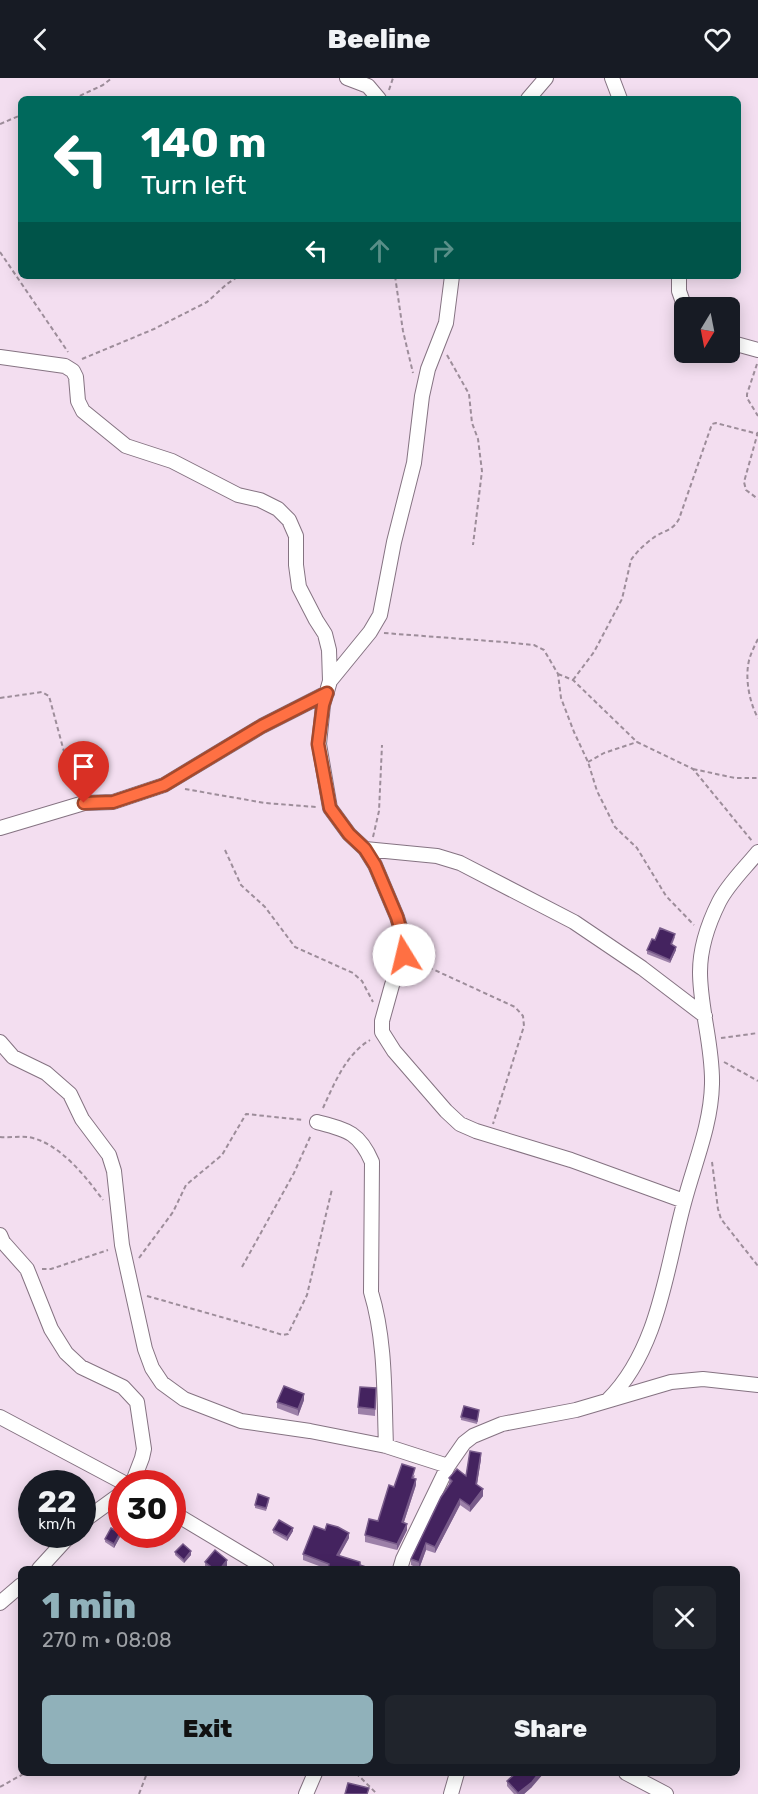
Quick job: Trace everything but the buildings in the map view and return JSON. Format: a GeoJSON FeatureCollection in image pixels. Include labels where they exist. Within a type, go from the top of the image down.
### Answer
{"type":"FeatureCollection","features":[{"type":"Feature","properties":{"kind":"street"},"geometry":{"type":"LineString","coordinates":[[347,78],[368,86],[376,96]]}},
{"type":"Feature","properties":{"kind":"street"},"geometry":{"type":"LineString","coordinates":[[531,96],[546,78]]}},
{"type":"Feature","properties":{"kind":"street"},"geometry":{"type":"LineString","coordinates":[[612,78],[619,96]]}},
{"type":"Feature","properties":{"kind":"street"},"geometry":{"type":"LineString","coordinates":[[452,279],[446,323],[428,369],[422,396],[414,463],[394,542],[380,615],[329,687],[323,705],[318,744],[330,808],[349,834],[368,849],[397,917],[403,938],[404,955],[392,985],[382,1027],[394,1051],[460,1124],[684,1201]]}},
{"type":"Feature","properties":{"kind":"street"},"geometry":{"type":"LineString","coordinates":[[679,279],[681,297]]}},
{"type":"Feature","properties":{"kind":"street"},"geometry":{"type":"LineString","coordinates":[[740,345],[758,350]]}},
{"type":"Feature","properties":{"kind":"street"},"geometry":{"type":"LineString","coordinates":[[0,357],[67,359],[76,377],[78,401],[83,411],[126,446],[172,461],[238,495],[260,500],[278,509],[289,520],[296,536],[299,587],[315,620],[325,634],[329,650],[329,687]]}},
{"type":"Feature","properties":{"kind":"street"},"geometry":{"type":"LineString","coordinates":[[0,828],[84,803],[113,802],[164,785],[329,687]]}},
{"type":"Feature","properties":{"kind":"street"},"geometry":{"type":"LineString","coordinates":[[368,849],[437,856],[460,863],[574,922],[642,968],[705,1016]]}},
{"type":"Feature","properties":{"kind":"street"},"geometry":{"type":"LineString","coordinates":[[608,1400],[622,1385],[642,1351],[653,1321],[684,1201],[706,1130],[712,1086],[710,1047],[699,972],[704,936],[719,901],[758,852]]}},
{"type":"Feature","properties":{"kind":"street"},"geometry":{"type":"LineString","coordinates":[[0,1042],[13,1057],[46,1073],[70,1094],[82,1119],[110,1155],[114,1171],[122,1245],[132,1292],[145,1349],[152,1368],[162,1383],[184,1400],[241,1422],[310,1431],[386,1446],[448,1466]]}},
{"type":"Feature","properties":{"kind":"street"},"geometry":{"type":"LineString","coordinates":[[318,1122],[348,1130],[366,1147],[372,1162],[371,1292],[380,1340],[386,1446]]}},
{"type":"Feature","properties":{"kind":"street"},"geometry":{"type":"LineString","coordinates":[[0,1235],[3,1242],[27,1269],[51,1329],[66,1353],[81,1367],[123,1387],[137,1402],[144,1449],[137,1470]]}},
{"type":"Feature","properties":{"kind":"street"},"geometry":{"type":"LineString","coordinates":[[401,1566],[448,1466],[464,1443],[473,1436],[502,1424],[576,1410],[670,1382],[690,1379],[758,1385]]}},
{"type":"Feature","properties":{"kind":"street"},"geometry":{"type":"LineString","coordinates":[[0,1417],[108,1474]]}},
{"type":"Feature","properties":{"kind":"street"},"geometry":{"type":"LineString","coordinates":[[186,1520],[262,1566]]}},
{"type":"Feature","properties":{"kind":"street"},"geometry":{"type":"LineString","coordinates":[[42,1566],[58,1548]]}},
{"type":"Feature","properties":{"kind":"street"},"geometry":{"type":"LineString","coordinates":[[0,1603],[18,1588]]}},
{"type":"Feature","properties":{"kind":"street"},"geometry":{"type":"LineString","coordinates":[[306,1794],[314,1776]]}},
{"type":"Feature","properties":{"kind":"street"},"geometry":{"type":"LineString","coordinates":[[451,1794],[456,1776]]}},
{"type":"Feature","properties":{"kind":"street"},"geometry":{"type":"LineString","coordinates":[[632,1776],[666,1794]]}},
{"type":"Feature","properties":{"kind":"path"},"geometry":{"type":"LineString","coordinates":[[79,96],[112,78]]}},
{"type":"Feature","properties":{"kind":"path"},"geometry":{"type":"LineString","coordinates":[[0,124],[18,116]]}},
{"type":"Feature","properties":{"kind":"path"},"geometry":{"type":"LineString","coordinates":[[0,252],[67,359],[154,328],[207,302],[234,279]]}},
{"type":"Feature","properties":{"kind":"path"},"geometry":{"type":"LineString","coordinates":[[395,279],[411,368],[422,396]]}},
{"type":"Feature","properties":{"kind":"path"},"geometry":{"type":"LineString","coordinates":[[446,349],[451,365],[470,394],[472,423],[478,439],[482,471],[473,545]]}},
{"type":"Feature","properties":{"kind":"path"},"geometry":{"type":"LineString","coordinates":[[758,360],[747,398],[758,417]]}},
{"type":"Feature","properties":{"kind":"path"},"geometry":{"type":"LineString","coordinates":[[573,680],[594,652],[622,599],[634,555],[653,538],[675,526],[679,519],[712,424],[758,433],[744,482],[746,490],[758,499]]}},
{"type":"Feature","properties":{"kind":"path"},"geometry":{"type":"LineString","coordinates":[[370,632],[534,645],[544,650],[558,674],[561,698],[588,762],[597,791],[615,827],[637,848],[666,896],[704,936]]}},
{"type":"Feature","properties":{"kind":"path"},"geometry":{"type":"LineString","coordinates":[[758,639],[749,658],[748,676],[750,696],[758,718]]}},
{"type":"Feature","properties":{"kind":"path"},"geometry":{"type":"LineString","coordinates":[[558,674],[573,680],[637,742],[693,768],[735,778],[758,778]]}},
{"type":"Feature","properties":{"kind":"path"},"geometry":{"type":"LineString","coordinates":[[0,698],[42,692],[49,696],[66,759],[84,803]]}},
{"type":"Feature","properties":{"kind":"path"},"geometry":{"type":"LineString","coordinates":[[588,762],[604,753],[637,742]]}},
{"type":"Feature","properties":{"kind":"path"},"geometry":{"type":"LineString","coordinates":[[368,849],[380,811],[382,745]]}},
{"type":"Feature","properties":{"kind":"path"},"geometry":{"type":"LineString","coordinates":[[693,768],[758,848]]}},
{"type":"Feature","properties":{"kind":"path"},"geometry":{"type":"LineString","coordinates":[[164,785],[265,803],[330,808]]}},
{"type":"Feature","properties":{"kind":"path"},"geometry":{"type":"LineString","coordinates":[[225,850],[241,885],[265,907],[295,947],[353,974],[362,981],[370,993],[382,1027],[359,1046],[336,1080],[294,1173],[242,1267]]}},
{"type":"Feature","properties":{"kind":"path"},"geometry":{"type":"LineString","coordinates":[[404,955],[515,1007],[523,1016],[524,1026],[490,1135]]}},
{"type":"Feature","properties":{"kind":"path"},"geometry":{"type":"LineString","coordinates":[[710,1047],[758,1033]]}},
{"type":"Feature","properties":{"kind":"path"},"geometry":{"type":"LineString","coordinates":[[710,1047],[758,1081]]}},
{"type":"Feature","properties":{"kind":"path"},"geometry":{"type":"LineString","coordinates":[[128,1272],[173,1212],[186,1185],[222,1155],[246,1114],[318,1122]]}},
{"type":"Feature","properties":{"kind":"path"},"geometry":{"type":"LineString","coordinates":[[0,1137],[26,1137],[45,1143],[81,1171],[120,1221]]}},
{"type":"Feature","properties":{"kind":"path"},"geometry":{"type":"LineString","coordinates":[[711,1160],[721,1219],[758,1266]]}},
{"type":"Feature","properties":{"kind":"path"},"geometry":{"type":"LineString","coordinates":[[132,1292],[283,1335],[288,1334],[307,1295],[332,1189]]}},
{"type":"Feature","properties":{"kind":"path"},"geometry":{"type":"LineString","coordinates":[[27,1269],[51,1269],[122,1245]]}},
{"type":"Feature","properties":{"kind":"path"},"geometry":{"type":"LineString","coordinates":[[0,1787],[20,1776]]}},
{"type":"Feature","properties":{"kind":"path"},"geometry":{"type":"LineString","coordinates":[[140,1794],[146,1776]]}},
{"type":"Feature","properties":{"kind":"path"},"geometry":{"type":"LineString","coordinates":[[359,1776],[377,1794]]}},
{"type":"Feature","properties":{"kind":"route"},"geometry":{"type":"LineString","coordinates":[[84,803],[113,802],[164,785],[262,726],[327,693],[323,705],[318,744],[324,765],[330,808],[349,834],[365,849],[375,865],[397,917],[403,938],[404,955]]}}]}
